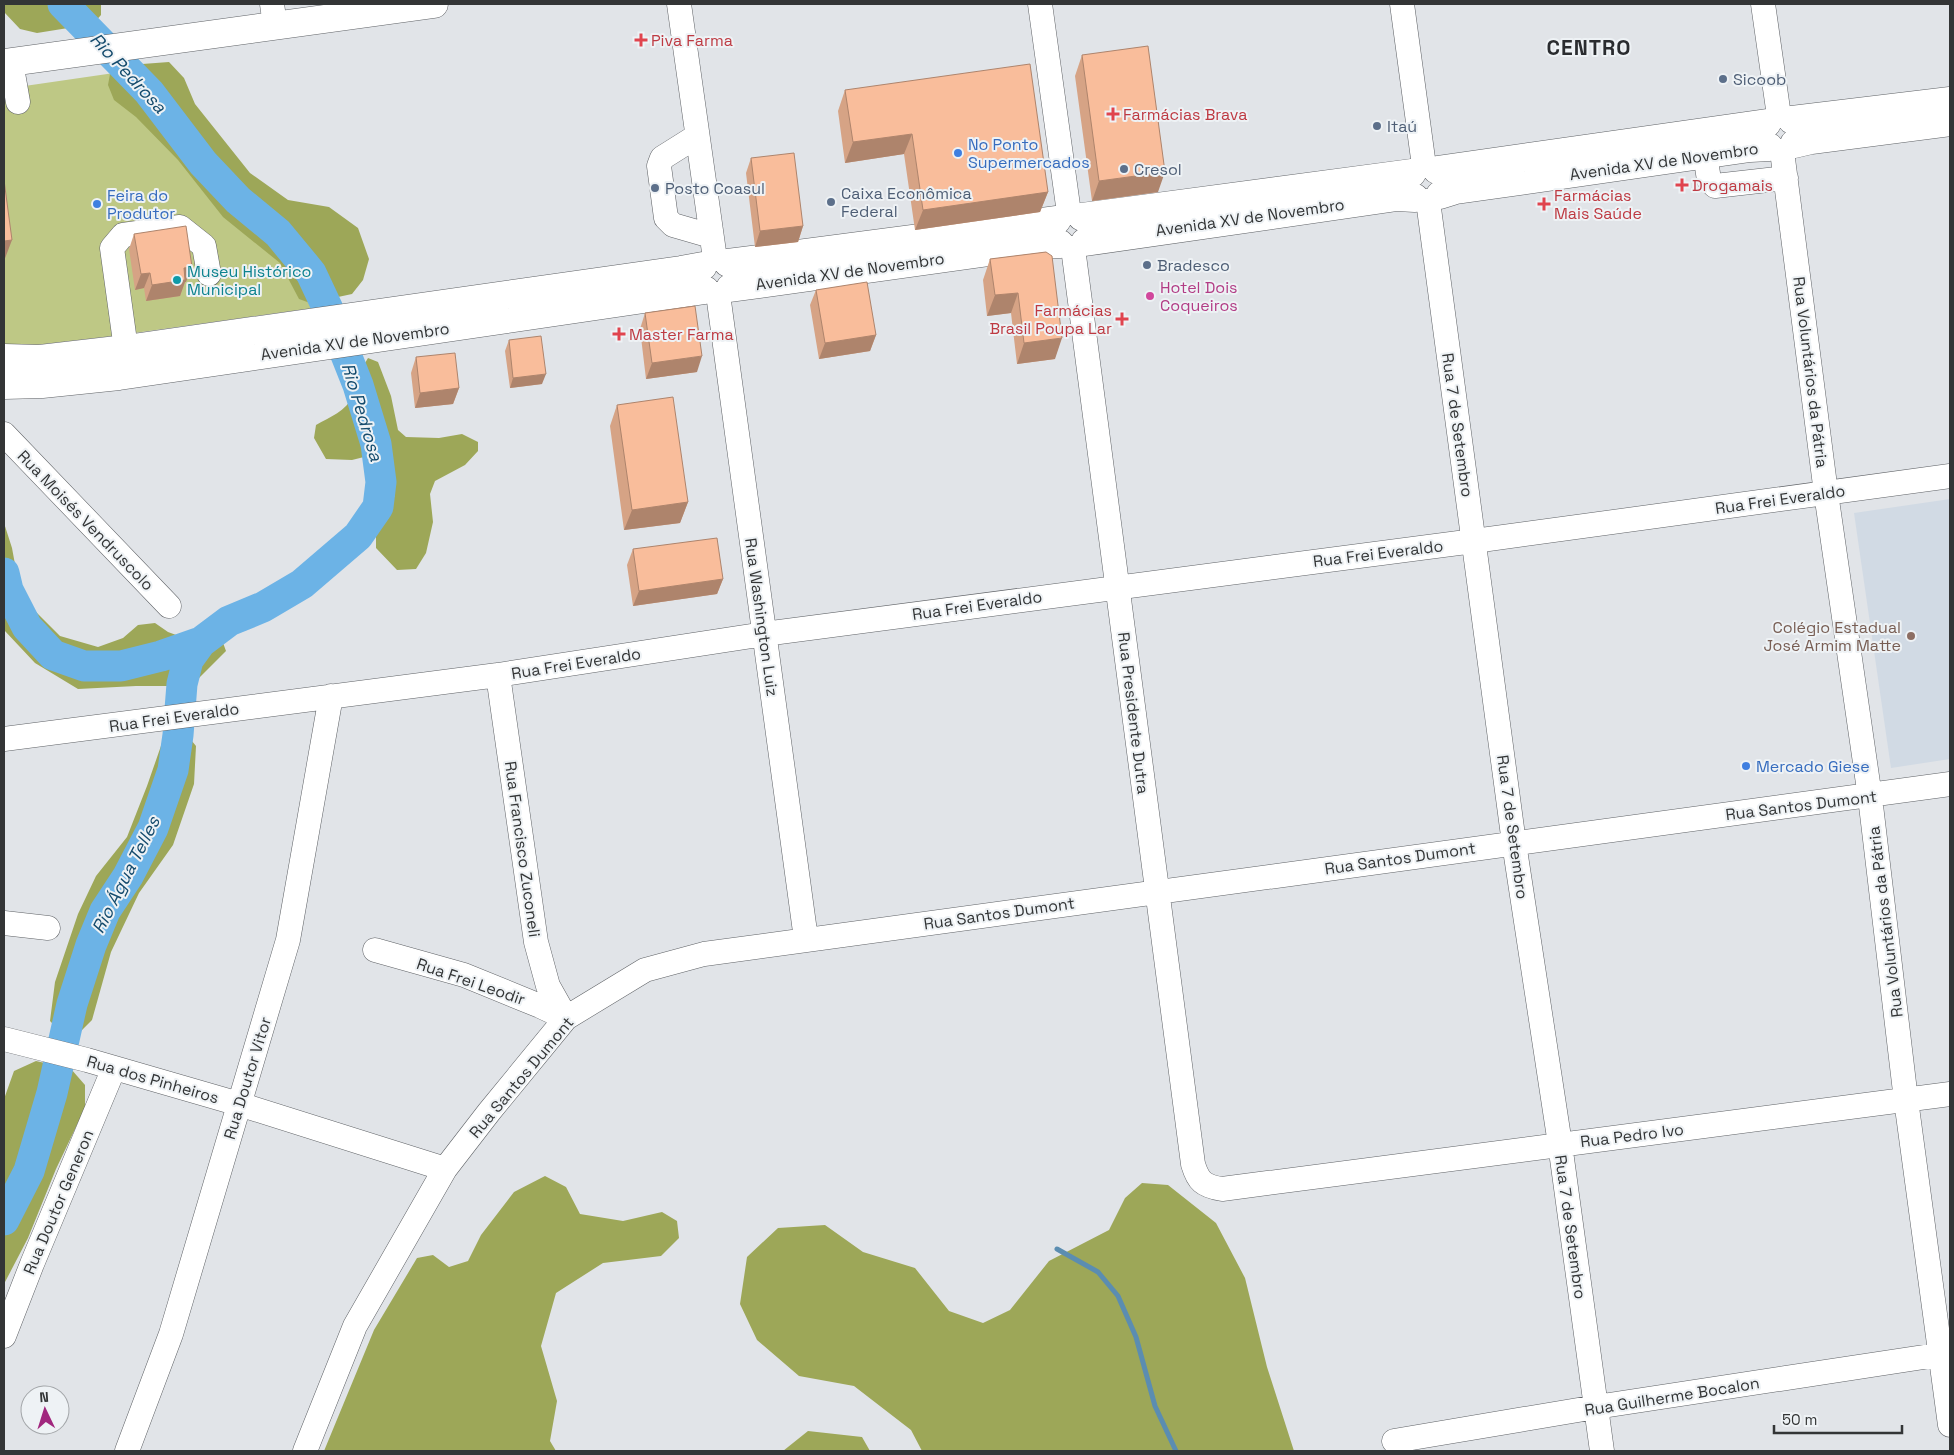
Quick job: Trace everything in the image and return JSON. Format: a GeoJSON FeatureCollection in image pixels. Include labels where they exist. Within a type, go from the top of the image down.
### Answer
{"type":"FeatureCollection","features":[{"type":"Feature","properties":{"kind":"main road"},"geometry":{"type":"LineString","coordinates":[[7,62],[131,44],[273,14],[434,4]]}},
{"type":"Feature","properties":{"kind":"main road","name":"Avenida XV de Novembro"},"geometry":{"type":"LineString","coordinates":[[4,358],[40,359],[126,349],[303,336],[364,328],[672,272],[716,271],[1071,231],[1426,184],[1781,133],[1950,101]]}},
{"type":"Feature","properties":{"kind":"main road","name":"Avenida XV de Novembro"},"geometry":{"type":"LineString","coordinates":[[1426,184],[1456,190],[1705,154],[1781,133],[1811,140],[1950,122]]}},
{"type":"Feature","properties":{"kind":"main road","name":"Avenida XV de Novembro"},"geometry":{"type":"LineString","coordinates":[[4,385],[42,384],[119,376],[303,336]]}},
{"type":"Feature","properties":{"kind":"street","name":"Rua Washington Luiz"},"geometry":{"type":"LineString","coordinates":[[679,4],[806,939]]}},
{"type":"Feature","properties":{"kind":"street","name":"Rua Presidente Dutra"},"geometry":{"type":"LineString","coordinates":[[1040,4],[1118,587],[1192,1164],[1197,1178]]}},
{"type":"Feature","properties":{"kind":"street","name":"Rua 7 de Setembro"},"geometry":{"type":"LineString","coordinates":[[1402,4],[1514,843],[1560,1144],[1602,1451]]}},
{"type":"Feature","properties":{"kind":"street","name":"Rua Voluntários da Pátria"},"geometry":{"type":"LineString","coordinates":[[1763,4],[1826,493],[1870,796],[1906,1100],[1945,1354],[1950,1425]]}},
{"type":"Feature","properties":{"kind":"street"},"geometry":{"type":"LineString","coordinates":[[7,62],[18,102]]}},
{"type":"Feature","properties":{"kind":"street"},"geometry":{"type":"LineString","coordinates":[[698,136],[662,158],[659,166],[666,218],[716,271]]}},
{"type":"Feature","properties":{"kind":"street"},"geometry":{"type":"LineString","coordinates":[[1705,154],[1709,180],[1715,186],[1786,178]]}},
{"type":"Feature","properties":{"kind":"street"},"geometry":{"type":"LineString","coordinates":[[126,349],[112,248],[123,235],[180,227],[204,246],[208,274]]}},
{"type":"Feature","properties":{"kind":"street","name":"Rua Moisés Vendruscolo"},"geometry":{"type":"LineString","coordinates":[[4,434],[169,606]]}},
{"type":"Feature","properties":{"kind":"street","name":"Rua Frei Everaldo"},"geometry":{"type":"LineString","coordinates":[[4,739],[498,675],[764,634],[1474,541],[1950,476]]}},
{"type":"Feature","properties":{"kind":"street","name":"Rua Francisco Zuconeli"},"geometry":{"type":"LineString","coordinates":[[498,675],[536,942],[548,986],[566,1018]]}},
{"type":"Feature","properties":{"kind":"street","name":"Rua Doutor Vitor"},"geometry":{"type":"LineString","coordinates":[[126,1451],[170,1334],[288,940],[331,696]]}},
{"type":"Feature","properties":{"kind":"street","name":"Rua Santos Dumont"},"geometry":{"type":"LineString","coordinates":[[305,1451],[355,1326],[445,1168],[566,1018],[646,970],[704,954],[806,939],[1950,784]]}},
{"type":"Feature","properties":{"kind":"street"},"geometry":{"type":"LineString","coordinates":[[4,923],[48,928]]}},
{"type":"Feature","properties":{"kind":"street","name":"Rua Frei Leodir"},"geometry":{"type":"LineString","coordinates":[[375,950],[464,976],[566,1018]]}},
{"type":"Feature","properties":{"kind":"street","name":"Rua dos Pinheiros"},"geometry":{"type":"LineString","coordinates":[[4,1039],[38,1046],[239,1104],[445,1168]]}},
{"type":"Feature","properties":{"kind":"street","name":"Rua Doutor Generon"},"geometry":{"type":"LineString","coordinates":[[4,1336],[114,1068]]}},
{"type":"Feature","properties":{"kind":"street","name":"Rua Pedro Ivo"},"geometry":{"type":"LineString","coordinates":[[1197,1178],[1210,1187],[1222,1189],[1950,1094]]}},
{"type":"Feature","properties":{"kind":"street","name":"Rua Guilherme Bocalon"},"geometry":{"type":"LineString","coordinates":[[1394,1441],[1596,1407],[1945,1354]]}},
{"type":"Feature","properties":{"kind":"shaded area","name":"Colégio Estadual José Armim Matte"},"geometry":{"type":"Polygon","coordinates":[[[1950,499],[1950,759],[1891,768],[1854,513],[1950,499]]]}},
{"type":"Feature","properties":{"kind":"green space"},"geometry":{"type":"Polygon","coordinates":[[[4,4],[101,4],[101,15],[93,24],[37,33],[20,29],[4,12],[4,4]]]}},
{"type":"Feature","properties":{"kind":"green space"},"geometry":{"type":"Polygon","coordinates":[[[169,62],[184,78],[195,104],[250,173],[288,200],[329,207],[358,228],[369,259],[363,280],[352,294],[310,303],[299,299],[280,263],[223,217],[178,160],[136,117],[114,100],[108,85],[110,74],[129,65],[169,62]]]}},
{"type":"Feature","properties":{"kind":"green space"},"geometry":{"type":"Polygon","coordinates":[[[121,72],[305,276],[321,307],[113,336],[36,345],[4,345],[4,89],[121,72]]]}},
{"type":"Feature","properties":{"kind":"green space"},"geometry":{"type":"Polygon","coordinates":[[[368,358],[378,362],[391,396],[398,430],[406,437],[439,438],[462,434],[478,442],[478,451],[465,465],[435,481],[430,494],[433,522],[426,553],[416,569],[397,570],[376,548],[376,533],[388,519],[395,494],[386,463],[368,456],[352,460],[326,459],[314,438],[316,425],[337,413],[350,401],[368,358]]]}},
{"type":"Feature","properties":{"kind":"green space"},"geometry":{"type":"Polygon","coordinates":[[[4,523],[12,548],[21,597],[60,636],[98,647],[123,638],[138,625],[155,623],[168,632],[187,639],[213,638],[222,640],[226,651],[199,678],[168,686],[78,689],[35,663],[4,630],[4,523]]]}},
{"type":"Feature","properties":{"kind":"green space"},"geometry":{"type":"Polygon","coordinates":[[[175,734],[187,735],[196,746],[194,784],[173,845],[139,893],[111,952],[92,1020],[79,1033],[60,1031],[50,1021],[55,982],[78,914],[96,876],[127,837],[162,743],[175,734]]]}},
{"type":"Feature","properties":{"kind":"green space"},"geometry":{"type":"Polygon","coordinates":[[[36,1061],[71,1069],[85,1085],[85,1108],[56,1169],[28,1238],[4,1284],[4,1099],[14,1071],[36,1061]]]}},
{"type":"Feature","properties":{"kind":"green space"},"geometry":{"type":"Polygon","coordinates":[[[545,1176],[566,1187],[580,1214],[623,1221],[662,1212],[677,1221],[679,1238],[661,1256],[603,1263],[556,1293],[541,1346],[557,1401],[550,1441],[556,1451],[324,1451],[374,1330],[417,1258],[433,1255],[449,1267],[468,1261],[481,1235],[514,1192],[545,1176]]]}},
{"type":"Feature","properties":{"kind":"green space"},"geometry":{"type":"Polygon","coordinates":[[[1142,1183],[1168,1185],[1216,1223],[1245,1278],[1267,1367],[1294,1451],[922,1451],[911,1430],[854,1386],[799,1376],[757,1340],[740,1304],[747,1257],[778,1228],[825,1225],[863,1252],[915,1268],[949,1311],[983,1323],[1010,1310],[1049,1261],[1109,1230],[1125,1198],[1142,1183]]]}},
{"type":"Feature","properties":{"kind":"green space"},"geometry":{"type":"Polygon","coordinates":[[[808,1431],[862,1437],[870,1451],[783,1451],[808,1431]]]}},
{"type":"Feature","properties":{"kind":"building"},"geometry":{"type":"Polygon","coordinates":[[[1148,46],[1165,172],[1099,181],[1082,55],[1148,46]]]}},
{"type":"Feature","properties":{"kind":"building"},"geometry":{"type":"Polygon","coordinates":[[[1030,64],[1048,192],[923,210],[912,134],[853,142],[845,90],[1030,64]]]}},
{"type":"Feature","properties":{"kind":"building"},"geometry":{"type":"Polygon","coordinates":[[[794,153],[803,226],[760,231],[751,158],[794,153]]]}},
{"type":"Feature","properties":{"kind":"building"},"geometry":{"type":"Polygon","coordinates":[[[4,180],[12,240],[4,241],[4,180]]]}},
{"type":"Feature","properties":{"kind":"building"},"geometry":{"type":"Polygon","coordinates":[[[186,226],[192,267],[184,268],[185,280],[152,285],[150,273],[141,274],[134,234],[186,226]]]}},
{"type":"Feature","properties":{"kind":"building"},"geometry":{"type":"Polygon","coordinates":[[[1046,252],[1052,256],[1062,338],[1024,343],[1018,293],[995,295],[990,259],[1046,252]]]}},
{"type":"Feature","properties":{"kind":"building"},"geometry":{"type":"Polygon","coordinates":[[[867,282],[876,335],[825,343],[816,290],[867,282]]]}},
{"type":"Feature","properties":{"kind":"building"},"geometry":{"type":"Polygon","coordinates":[[[695,306],[702,356],[652,363],[645,313],[695,306]]]}},
{"type":"Feature","properties":{"kind":"building"},"geometry":{"type":"Polygon","coordinates":[[[541,336],[546,374],[513,378],[509,340],[541,336]]]}},
{"type":"Feature","properties":{"kind":"building"},"geometry":{"type":"Polygon","coordinates":[[[455,353],[459,388],[420,393],[416,357],[455,353]]]}},
{"type":"Feature","properties":{"kind":"building"},"geometry":{"type":"Polygon","coordinates":[[[673,397],[688,502],[632,510],[617,405],[673,397]]]}},
{"type":"Feature","properties":{"kind":"building"},"geometry":{"type":"Polygon","coordinates":[[[717,538],[723,579],[639,591],[633,549],[717,538]]]}},
{"type":"Feature","properties":{"kind":"waterway","name":"Rio Pedrosa"},"geometry":{"type":"LineString","coordinates":[[4,573],[8,590],[27,627],[53,655],[84,666],[121,666],[161,656],[201,642],[229,621],[263,607],[302,584],[358,536],[378,507],[381,482],[376,444],[358,385],[327,307],[311,273],[278,233],[238,200],[203,163],[149,92],[63,4]]}},
{"type":"Feature","properties":{"kind":"waterway","name":"Rio Água Telles"},"geometry":{"type":"LineString","coordinates":[[4,1220],[29,1171],[52,1093],[72,1004],[91,945],[105,911],[128,876],[153,828],[173,770],[182,684],[188,660],[201,642]]}},
{"type":"Feature","properties":{"kind":"waterway"},"geometry":{"type":"LineString","coordinates":[[1057,1249],[1098,1272],[1118,1296],[1136,1337],[1155,1406],[1176,1451]]}},
{"type":"Feature","properties":{"kind":"place","name":"Piva Farma"},"geometry":{"type":"Point","coordinates":[641,40]}},
{"type":"Feature","properties":{"kind":"place","name":"Sicoob"},"geometry":{"type":"Point","coordinates":[1723,79]}},
{"type":"Feature","properties":{"kind":"place","name":"Farmácias Brava"},"geometry":{"type":"Point","coordinates":[1113,114]}},
{"type":"Feature","properties":{"kind":"place","name":"Itaú"},"geometry":{"type":"Point","coordinates":[1377,126]}},
{"type":"Feature","properties":{"kind":"place","name":"No Ponto Supermercados"},"geometry":{"type":"Point","coordinates":[958,153]}},
{"type":"Feature","properties":{"kind":"place","name":"Cresol"},"geometry":{"type":"Point","coordinates":[1124,169]}},
{"type":"Feature","properties":{"kind":"place","name":"Drogamais"},"geometry":{"type":"Point","coordinates":[1682,185]}},
{"type":"Feature","properties":{"kind":"place","name":"Posto Coasul"},"geometry":{"type":"Point","coordinates":[655,188]}},
{"type":"Feature","properties":{"kind":"place","name":"Caixa Econômica Federal"},"geometry":{"type":"Point","coordinates":[831,202]}},
{"type":"Feature","properties":{"kind":"place","name":"Feira do Produtor"},"geometry":{"type":"Point","coordinates":[97,204]}},
{"type":"Feature","properties":{"kind":"place","name":"Farmácias Mais Saúde"},"geometry":{"type":"Point","coordinates":[1544,204]}},
{"type":"Feature","properties":{"kind":"place","name":"Bradesco"},"geometry":{"type":"Point","coordinates":[1147,265]}},
{"type":"Feature","properties":{"kind":"place","name":"Museu Histórico Municipal"},"geometry":{"type":"Point","coordinates":[177,280]}},
{"type":"Feature","properties":{"kind":"place","name":"Hotel Dois Coqueiros"},"geometry":{"type":"Point","coordinates":[1150,296]}},
{"type":"Feature","properties":{"kind":"place","name":"Farmácias Brasil Poupa Lar"},"geometry":{"type":"Point","coordinates":[1122,319]}},
{"type":"Feature","properties":{"kind":"place","name":"Master Farma"},"geometry":{"type":"Point","coordinates":[619,334]}},
{"type":"Feature","properties":{"kind":"place","name":"Colégio Estadual José Armim Matte"},"geometry":{"type":"Point","coordinates":[1911,636]}},
{"type":"Feature","properties":{"kind":"place","name":"Mercado Giese"},"geometry":{"type":"Point","coordinates":[1746,766]}},
{"type":"Feature","properties":{"kind":"district","name":"CENTRO"},"geometry":{"type":"Point","coordinates":[1589,48]}}]}
